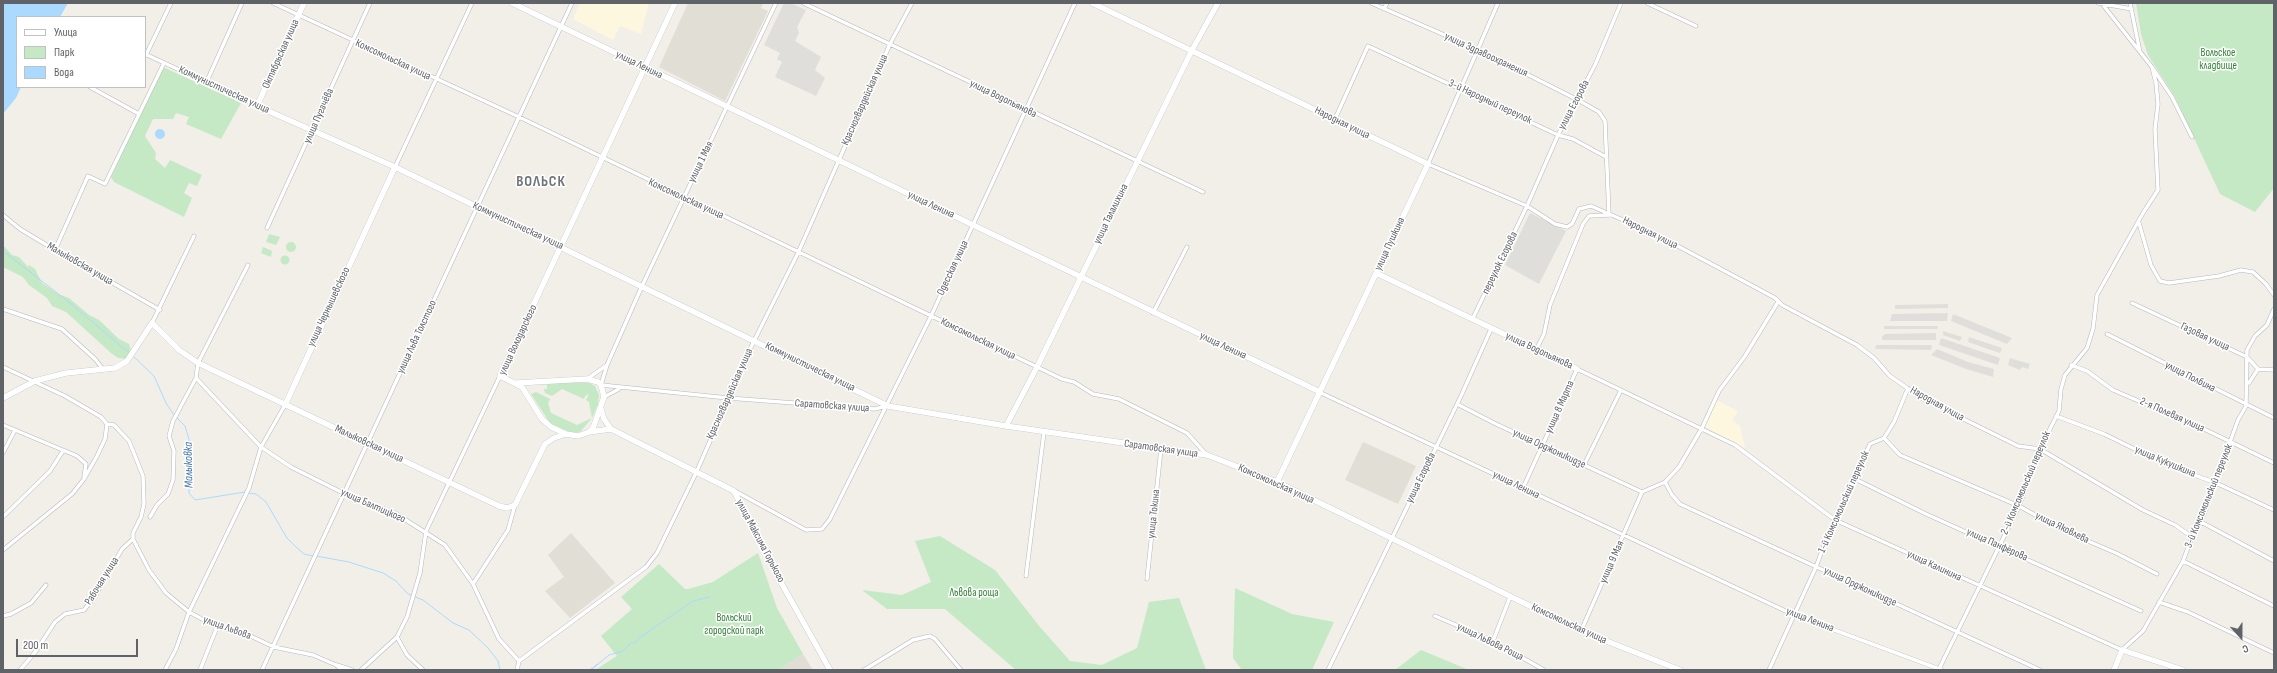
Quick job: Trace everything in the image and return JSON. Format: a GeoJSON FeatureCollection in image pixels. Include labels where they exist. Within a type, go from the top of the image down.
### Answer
{"type":"FeatureCollection","features":[{"type":"Feature","properties":{"kind":"street"},"geometry":{"type":"LineString","coordinates":[[146,54],[171,3]]}},
{"type":"Feature","properties":{"kind":"street"},"geometry":{"type":"LineString","coordinates":[[206,82],[242,3]]}},
{"type":"Feature","properties":{"kind":"street","name":"Комсомольская улица"},"geometry":{"type":"LineString","coordinates":[[273,3],[519,118],[798,252],[865,282],[931,316],[1062,379],[1074,382],[1093,394],[1120,399],[1187,433],[1207,455],[1277,482],[1581,631],[1680,670]]}},
{"type":"Feature","properties":{"kind":"street","name":"Октябрьская улица"},"geometry":{"type":"LineString","coordinates":[[257,106],[304,3]]}},
{"type":"Feature","properties":{"kind":"street","name":"улица Пугачёва"},"geometry":{"type":"LineString","coordinates":[[266,228],[313,131],[370,3]]}},
{"type":"Feature","properties":{"kind":"street","name":"улица Чернышевского"},"geometry":{"type":"LineString","coordinates":[[165,670],[176,649],[189,612],[249,488],[261,447],[284,405],[435,79],[472,3]]}},
{"type":"Feature","properties":{"kind":"street","name":"улица Ленина"},"geometry":{"type":"LineString","coordinates":[[512,3],[645,69],[973,225],[1080,278],[1623,536],[1794,615],[1941,669]]}},
{"type":"Feature","properties":{"kind":"street","name":"улица Льва Толстого"},"geometry":{"type":"LineString","coordinates":[[262,670],[572,3]]}},
{"type":"Feature","properties":{"kind":"street","name":"улица Володарского"},"geometry":{"type":"LineString","coordinates":[[361,670],[397,637],[407,617],[420,573],[426,532],[562,247],[675,3]]}},
{"type":"Feature","properties":{"kind":"street","name":"улица 1 Мая"},"geometry":{"type":"LineString","coordinates":[[602,385],[607,366],[642,286],[728,108],[776,3]]}},
{"type":"Feature","properties":{"kind":"street","name":"улица Водопьянова"},"geometry":{"type":"LineString","coordinates":[[803,3],[1203,192]]}},
{"type":"Feature","properties":{"kind":"street","name":"Красногвардейская улица"},"geometry":{"type":"LineString","coordinates":[[519,661],[646,567],[657,553],[696,473],[754,340],[798,252],[890,44],[912,3]]}},
{"type":"Feature","properties":{"kind":"street","name":"Одесская улица"},"geometry":{"type":"LineString","coordinates":[[734,491],[806,530],[822,529],[836,509],[931,316],[1075,3]]}},
{"type":"Feature","properties":{"kind":"street","name":"Народная улица"},"geometry":{"type":"LineString","coordinates":[[1092,3],[1428,164],[1527,206],[1555,224],[1567,227],[1572,224],[1579,210],[1591,206],[1610,215],[1625,219],[1763,292],[1778,302],[1856,345],[1874,358],[1890,376],[1923,399],[2018,446],[2040,449],[2143,510],[2175,525],[2192,537]]}},
{"type":"Feature","properties":{"kind":"street","name":"улица Талалихина"},"geometry":{"type":"LineString","coordinates":[[1006,426],[1037,367],[1192,50],[1218,3]]}},
{"type":"Feature","properties":{"kind":"street","name":"улица Здравоохранения"},"geometry":{"type":"LineString","coordinates":[[1372,3],[1479,50],[1599,112],[1605,121],[1608,163]]}},
{"type":"Feature","properties":{"kind":"street"},"geometry":{"type":"LineString","coordinates":[[1384,9],[1387,3]]}},
{"type":"Feature","properties":{"kind":"street","name":"улица Пушкина"},"geometry":{"type":"LineString","coordinates":[[1277,482],[1318,391],[1428,164],[1479,50],[1498,3]]}},
{"type":"Feature","properties":{"kind":"street","name":"улица Егорова"},"geometry":{"type":"LineString","coordinates":[[1527,206],[1558,135],[1578,100],[1621,3]]}},
{"type":"Feature","properties":{"kind":"street"},"geometry":{"type":"LineString","coordinates":[[1647,3],[1696,26]]}},
{"type":"Feature","properties":{"kind":"street"},"geometry":{"type":"LineString","coordinates":[[2098,3],[2102,5],[2132,9]]}},
{"type":"Feature","properties":{"kind":"street"},"geometry":{"type":"LineString","coordinates":[[2130,3],[2140,53]]}},
{"type":"Feature","properties":{"kind":"street"},"geometry":{"type":"LineString","coordinates":[[2102,5],[2152,67],[2172,97],[2192,138]]}},
{"type":"Feature","properties":{"kind":"street","name":"3-й Народный переулок"},"geometry":{"type":"LineString","coordinates":[[1335,119],[1368,46],[1461,88],[1558,135],[1573,139],[1592,148],[1606,157],[1608,163]]}},
{"type":"Feature","properties":{"kind":"street","name":"Коммунистическая улица"},"geometry":{"type":"LineString","coordinates":[[146,54],[257,106],[395,167],[888,406]]}},
{"type":"Feature","properties":{"kind":"street"},"geometry":{"type":"LineString","coordinates":[[55,250],[88,176],[105,184],[164,62]]}},
{"type":"Feature","properties":{"kind":"street"},"geometry":{"type":"LineString","coordinates":[[2152,67],[2156,83],[2158,104],[2155,129],[2158,190],[2142,213],[2139,223],[2151,265],[2160,280],[2169,283],[2219,276],[2241,270],[2253,272],[2266,284],[2274,296]]}},
{"type":"Feature","properties":{"kind":"street"},"geometry":{"type":"LineString","coordinates":[[92,88],[139,114]]}},
{"type":"Feature","properties":{"kind":"street"},"geometry":{"type":"LineString","coordinates":[[1536,350],[1544,334],[1550,305],[1583,224],[1589,216],[1610,215],[1608,163]]}},
{"type":"Feature","properties":{"kind":"street","name":"переулок Егорова"},"geometry":{"type":"LineString","coordinates":[[1472,320],[1527,206]]}},
{"type":"Feature","properties":{"kind":"street","name":"Малыковская улица"},"geometry":{"type":"LineString","coordinates":[[3,215],[20,228],[55,250],[160,310]]}},
{"type":"Feature","properties":{"kind":"street","name":"2-й Комсомольский переулок"},"geometry":{"type":"LineString","coordinates":[[1941,669],[2019,506],[2040,449],[2059,411],[2061,389],[2071,365],[2087,348],[2093,329],[2097,295],[2139,223]]}},
{"type":"Feature","properties":{"kind":"street"},"geometry":{"type":"LineString","coordinates":[[3,398],[35,381],[66,373],[115,368],[129,357],[134,352],[160,310],[194,236]]}},
{"type":"Feature","properties":{"kind":"street"},"geometry":{"type":"LineString","coordinates":[[1153,313],[1188,247]]}},
{"type":"Feature","properties":{"kind":"street"},"geometry":{"type":"LineString","coordinates":[[150,517],[157,505],[168,494],[173,480],[175,460],[169,436],[173,421],[196,378],[198,362],[248,265]]}},
{"type":"Feature","properties":{"kind":"street","name":"улица Водопьянова"},"geometry":{"type":"LineString","coordinates":[[1376,273],[1472,320],[1702,428]]}},
{"type":"Feature","properties":{"kind":"street"},"geometry":{"type":"LineString","coordinates":[[1642,492],[1665,482],[1679,467],[1702,428],[1718,391],[1745,356],[1778,302]]}},
{"type":"Feature","properties":{"kind":"street","name":"Газовая улица"},"geometry":{"type":"LineString","coordinates":[[2132,303],[2247,357],[2258,369]]}},
{"type":"Feature","properties":{"kind":"street"},"geometry":{"type":"LineString","coordinates":[[3,309],[62,329],[95,359],[103,370]]}},
{"type":"Feature","properties":{"kind":"street","name":"3-й Комсомольский переулок"},"geometry":{"type":"LineString","coordinates":[[2114,670],[2122,650],[2143,631],[2183,561],[2192,537],[2201,522],[2238,420],[2246,406],[2248,386],[2247,350],[2255,336],[2267,324],[2274,309]]}},
{"type":"Feature","properties":{"kind":"street","name":"Малыковская улица"},"geometry":{"type":"LineString","coordinates":[[152,323],[179,350],[198,362],[284,405],[499,506],[507,508],[515,505]]}},
{"type":"Feature","properties":{"kind":"street","name":"улица Егорова"},"geometry":{"type":"LineString","coordinates":[[1328,670],[1457,404],[1491,329]]}},
{"type":"Feature","properties":{"kind":"street","name":"улица Полбина"},"geometry":{"type":"LineString","coordinates":[[2107,334],[2246,406],[2274,418]]}},
{"type":"Feature","properties":{"kind":"street","name":"2-я Полевая улица"},"geometry":{"type":"LineString","coordinates":[[2071,365],[2088,371],[2113,390],[2274,463]]}},
{"type":"Feature","properties":{"kind":"street"},"geometry":{"type":"LineString","coordinates":[[587,379],[607,366]]}},
{"type":"Feature","properties":{"kind":"street"},"geometry":{"type":"LineString","coordinates":[[3,367],[35,381],[95,413],[107,424],[114,426],[129,441],[143,476],[144,504],[141,517],[133,533],[133,539]]}},
{"type":"Feature","properties":{"kind":"street","name":"улица 8 Марта"},"geometry":{"type":"LineString","coordinates":[[1523,488],[1577,369]]}},
{"type":"Feature","properties":{"kind":"street"},"geometry":{"type":"LineString","coordinates":[[2248,386],[2253,375],[2258,369],[2274,370]]}},
{"type":"Feature","properties":{"kind":"street"},"geometry":{"type":"LineString","coordinates":[[500,376],[516,383],[528,394],[547,424],[566,434],[578,436],[589,432],[611,429],[604,419],[601,409]]}},
{"type":"Feature","properties":{"kind":"street","name":"улица Балтицкого"},"geometry":{"type":"LineString","coordinates":[[196,378],[261,447],[291,467],[345,494],[395,513],[445,545],[473,584],[499,639],[519,661]]}},
{"type":"Feature","properties":{"kind":"street"},"geometry":{"type":"LineString","coordinates":[[516,383],[587,379],[602,385],[604,397],[601,409],[593,428],[589,432]]}},
{"type":"Feature","properties":{"kind":"street"},"geometry":{"type":"LineString","coordinates":[[528,394],[528,389],[534,382]]}},
{"type":"Feature","properties":{"kind":"street","name":"Саратовская улица"},"geometry":{"type":"LineString","coordinates":[[602,385],[619,388],[728,398],[874,409],[888,406],[1044,432],[1207,455]]}},
{"type":"Feature","properties":{"kind":"street"},"geometry":{"type":"LineString","coordinates":[[604,397],[619,388]]}},
{"type":"Feature","properties":{"kind":"street","name":"1-й Комсомольский переулок"},"geometry":{"type":"LineString","coordinates":[[1769,670],[1816,567],[1853,478],[1870,444],[1884,438],[1898,416],[1908,388]]}},
{"type":"Feature","properties":{"kind":"street"},"geometry":{"type":"LineString","coordinates":[[1584,465],[1621,390]]}},
{"type":"Feature","properties":{"kind":"street","name":"улица Орджоникидзе"},"geometry":{"type":"LineString","coordinates":[[1457,404],[1642,492]]}},
{"type":"Feature","properties":{"kind":"street","name":"улица Кукушкина"},"geometry":{"type":"LineString","coordinates":[[2056,416],[2104,434],[2167,465],[2216,483],[2274,510]]}},
{"type":"Feature","properties":{"kind":"street"},"geometry":{"type":"LineString","coordinates":[[3,550],[58,507],[84,479],[105,439],[107,424]]}},
{"type":"Feature","properties":{"kind":"street"},"geometry":{"type":"LineString","coordinates":[[3,425],[78,456],[86,464],[84,479]]}},
{"type":"Feature","properties":{"kind":"street","name":"улица Калинина"},"geometry":{"type":"LineString","coordinates":[[1702,428],[1752,456],[1835,520],[1981,588],[2122,650],[2183,670]]}},
{"type":"Feature","properties":{"kind":"street","name":"улица Максима Горького"},"geometry":{"type":"LineString","coordinates":[[611,429],[734,491],[778,577],[830,670]]}},
{"type":"Feature","properties":{"kind":"street"},"geometry":{"type":"LineString","coordinates":[[3,453],[16,430]]}},
{"type":"Feature","properties":{"kind":"street"},"geometry":{"type":"LineString","coordinates":[[1026,576],[1044,432]]}},
{"type":"Feature","properties":{"kind":"street"},"geometry":{"type":"LineString","coordinates":[[473,584],[508,530],[515,505],[546,444],[554,438],[566,434]]}},
{"type":"Feature","properties":{"kind":"street","name":"улица Яковлева"},"geometry":{"type":"LineString","coordinates":[[1884,438],[1900,455],[2019,506],[2062,530],[2116,553],[2157,574]]}},
{"type":"Feature","properties":{"kind":"street","name":"улица Токина"},"geometry":{"type":"LineString","coordinates":[[1147,579],[1161,449]]}},
{"type":"Feature","properties":{"kind":"street"},"geometry":{"type":"LineString","coordinates":[[3,517],[50,471],[63,451]]}},
{"type":"Feature","properties":{"kind":"street","name":"улица Панфёрова"},"geometry":{"type":"LineString","coordinates":[[1853,478],[2141,611]]}},
{"type":"Feature","properties":{"kind":"street","name":"улица Орджоникидзе"},"geometry":{"type":"LineString","coordinates":[[1665,482],[1672,495],[1680,504],[2040,670]]}},
{"type":"Feature","properties":{"kind":"street","name":"улица 9 Мая"},"geometry":{"type":"LineString","coordinates":[[1581,631],[1642,492]]}},
{"type":"Feature","properties":{"kind":"street"},"geometry":{"type":"LineString","coordinates":[[2201,522],[2274,561]]}},
{"type":"Feature","properties":{"kind":"street","name":"улица Львова"},"geometry":{"type":"LineString","coordinates":[[133,539],[149,570],[166,593],[189,612],[217,627],[246,634],[274,647],[313,655],[336,665],[342,670]]}},
{"type":"Feature","properties":{"kind":"street","name":"Рабочая улица"},"geometry":{"type":"LineString","coordinates":[[20,670],[36,651],[55,622],[65,614],[84,610],[95,596],[122,549],[133,539]]}},
{"type":"Feature","properties":{"kind":"street"},"geometry":{"type":"LineString","coordinates":[[2183,561],[2274,606]]}},
{"type":"Feature","properties":{"kind":"street"},"geometry":{"type":"LineString","coordinates":[[3,616],[11,614],[31,603],[46,585]]}},
{"type":"Feature","properties":{"kind":"street"},"geometry":{"type":"LineString","coordinates":[[1493,641],[1510,597]]}},
{"type":"Feature","properties":{"kind":"street"},"geometry":{"type":"LineString","coordinates":[[2159,602],[2188,612],[2274,653]]}},
{"type":"Feature","properties":{"kind":"street","name":"улица Львова Роща"},"geometry":{"type":"LineString","coordinates":[[1435,616],[1493,641],[1544,670]]}},
{"type":"Feature","properties":{"kind":"street"},"geometry":{"type":"LineString","coordinates":[[200,670],[217,627]]}},
{"type":"Feature","properties":{"kind":"street"},"geometry":{"type":"LineString","coordinates":[[864,670],[913,640],[930,636],[935,639],[961,670]]}},
{"type":"Feature","properties":{"kind":"street"},"geometry":{"type":"LineString","coordinates":[[397,637],[408,654],[423,670]]}},
{"type":"Feature","properties":{"kind":"street"},"geometry":{"type":"LineString","coordinates":[[516,670],[519,661]]}},
{"type":"Feature","properties":{"kind":"street"},"geometry":{"type":"LineString","coordinates":[[336,665],[352,670]]}},
{"type":"Feature","properties":{"kind":"shaded area"},"geometry":{"type":"Polygon","coordinates":[[[580,3],[649,3],[641,34],[620,26],[613,40],[573,19],[580,3]]]}},
{"type":"Feature","properties":{"kind":"shaded area"},"geometry":{"type":"Polygon","coordinates":[[[688,3],[763,3],[761,8],[768,11],[725,101],[659,67],[688,3]]]}},
{"type":"Feature","properties":{"kind":"shaded area"},"geometry":{"type":"Polygon","coordinates":[[[784,3],[790,3],[806,10],[797,27],[799,33],[795,41],[821,57],[815,70],[825,78],[816,96],[775,77],[782,62],[777,59],[780,53],[764,45],[784,3]]]}},
{"type":"Feature","properties":{"kind":"shaded area"},"geometry":{"type":"Polygon","coordinates":[[[1530,213],[1566,231],[1539,284],[1505,265],[1530,213]]]}},
{"type":"Feature","properties":{"kind":"shaded area"},"geometry":{"type":"Polygon","coordinates":[[[1948,304],[1948,308],[1895,309],[1895,305],[1948,304]]]}},
{"type":"Feature","properties":{"kind":"shaded area"},"geometry":{"type":"Polygon","coordinates":[[[1948,313],[1947,321],[1890,321],[1892,314],[1948,313]]]}},
{"type":"Feature","properties":{"kind":"shaded area"},"geometry":{"type":"Polygon","coordinates":[[[1953,314],[2012,338],[2007,344],[1951,321],[1953,314]]]}},
{"type":"Feature","properties":{"kind":"shaded area"},"geometry":{"type":"Polygon","coordinates":[[[1884,326],[1938,326],[1937,329],[1884,329],[1884,326]]]}},
{"type":"Feature","properties":{"kind":"shaded area"},"geometry":{"type":"Polygon","coordinates":[[[1943,331],[1962,337],[1960,341],[1943,335],[1943,331]]]}},
{"type":"Feature","properties":{"kind":"shaded area"},"geometry":{"type":"Polygon","coordinates":[[[1936,333],[1936,340],[1882,340],[1882,336],[1886,334],[1936,333]]]}},
{"type":"Feature","properties":{"kind":"shaded area"},"geometry":{"type":"Polygon","coordinates":[[[1969,337],[2002,348],[2000,353],[1968,342],[1969,337]]]}},
{"type":"Feature","properties":{"kind":"shaded area"},"geometry":{"type":"Polygon","coordinates":[[[1941,338],[2000,358],[1998,365],[1939,345],[1941,338]]]}},
{"type":"Feature","properties":{"kind":"shaded area"},"geometry":{"type":"Polygon","coordinates":[[[1876,345],[1932,345],[1931,350],[1875,349],[1876,345]]]}},
{"type":"Feature","properties":{"kind":"shaded area"},"geometry":{"type":"Polygon","coordinates":[[[1937,349],[1968,362],[1994,369],[1993,377],[1966,369],[1931,355],[1937,349]]]}},
{"type":"Feature","properties":{"kind":"shaded area"},"geometry":{"type":"Polygon","coordinates":[[[2010,358],[2030,364],[2028,369],[2022,367],[2020,370],[2008,365],[2010,358]]]}},
{"type":"Feature","properties":{"kind":"shaded area"},"geometry":{"type":"Polygon","coordinates":[[[1716,400],[1738,411],[1732,421],[1740,426],[1745,448],[1705,427],[1716,400]]]}},
{"type":"Feature","properties":{"kind":"shaded area"},"geometry":{"type":"Polygon","coordinates":[[[1363,442],[1416,466],[1398,504],[1345,480],[1363,442]]]}},
{"type":"Feature","properties":{"kind":"shaded area"},"geometry":{"type":"Polygon","coordinates":[[[571,533],[615,583],[570,618],[545,591],[564,577],[548,555],[571,533]]]}},
{"type":"Feature","properties":{"kind":"shaded area"},"geometry":{"type":"Polygon","coordinates":[[[803,654],[813,670],[778,670],[803,654]]]}},
{"type":"Feature","properties":{"kind":"green space","name":"Вольское кладбище"},"geometry":{"type":"Polygon","coordinates":[[[2136,3],[2274,3],[2274,188],[2255,212],[2220,194],[2175,97],[2148,55],[2141,34],[2136,3]]]}},
{"type":"Feature","properties":{"kind":"green space"},"geometry":{"type":"Polygon","coordinates":[[[163,67],[241,103],[221,139],[186,124],[189,117],[176,113],[173,119],[153,119],[145,136],[156,153],[155,159],[165,168],[170,160],[202,175],[197,186],[189,183],[184,193],[192,198],[184,217],[114,182],[111,177],[163,67]]]}},
{"type":"Feature","properties":{"kind":"green space"},"geometry":{"type":"Polygon","coordinates":[[[269,234],[280,237],[276,245],[266,242],[269,234]]]}},
{"type":"Feature","properties":{"kind":"green space"},"geometry":{"type":"Polygon","coordinates":[[[289,242],[293,242],[295,243],[295,251],[289,252],[286,249],[286,245],[289,242]]]}},
{"type":"Feature","properties":{"kind":"green space"},"geometry":{"type":"Polygon","coordinates":[[[3,245],[12,255],[19,257],[28,267],[29,265],[35,269],[42,283],[58,294],[69,298],[89,315],[99,320],[119,339],[129,344],[131,351],[126,359],[118,358],[111,353],[66,312],[52,306],[47,298],[29,285],[23,277],[3,267],[3,245]]]}},
{"type":"Feature","properties":{"kind":"green space"},"geometry":{"type":"Polygon","coordinates":[[[263,247],[272,251],[271,257],[261,253],[263,247]]]}},
{"type":"Feature","properties":{"kind":"green space"},"geometry":{"type":"Polygon","coordinates":[[[283,256],[287,256],[289,260],[287,264],[283,264],[281,262],[281,258],[283,256]]]}},
{"type":"Feature","properties":{"kind":"green space"},"geometry":{"type":"Polygon","coordinates":[[[571,382],[589,383],[595,386],[599,395],[598,404],[592,418],[589,402],[586,400],[589,394],[585,396],[584,399],[562,389],[552,396],[545,393],[544,389],[547,389],[547,384],[571,382]]]}},
{"type":"Feature","properties":{"kind":"green space"},"geometry":{"type":"Polygon","coordinates":[[[536,392],[550,399],[548,403],[551,413],[577,425],[592,418],[580,432],[572,433],[550,423],[531,394],[536,392]]]}},
{"type":"Feature","properties":{"kind":"green space","name":"Львова роща"},"geometry":{"type":"Polygon","coordinates":[[[940,536],[995,570],[1040,627],[1070,661],[1102,665],[1137,648],[1149,602],[1179,598],[1206,670],[1016,670],[945,609],[887,609],[862,590],[902,595],[931,582],[915,541],[940,536]]]}},
{"type":"Feature","properties":{"kind":"green space","name":"Вольский городской парк"},"geometry":{"type":"Polygon","coordinates":[[[758,553],[777,608],[803,654],[778,670],[595,670],[617,656],[601,636],[632,609],[621,597],[659,564],[685,589],[688,589],[713,582],[758,553]]]}},
{"type":"Feature","properties":{"kind":"green space"},"geometry":{"type":"Polygon","coordinates":[[[1235,588],[1292,614],[1334,622],[1312,670],[1242,670],[1233,658],[1235,588]]]}},
{"type":"Feature","properties":{"kind":"green space"},"geometry":{"type":"Polygon","coordinates":[[[1421,650],[1469,670],[1395,670],[1421,650]]]}},
{"type":"Feature","properties":{"kind":"water"},"geometry":{"type":"Polygon","coordinates":[[[3,3],[68,3],[61,16],[16,16],[16,88],[21,88],[16,98],[3,114],[3,3]]]}},
{"type":"Feature","properties":{"kind":"water"},"geometry":{"type":"Polygon","coordinates":[[[158,129],[162,129],[165,134],[162,139],[158,139],[155,136],[155,132],[158,129]]]}},
{"type":"Feature","properties":{"kind":"waterway","name":"Малыковка"},"geometry":{"type":"LineString","coordinates":[[3,251],[70,303],[129,353]]}},
{"type":"Feature","properties":{"kind":"waterway","name":"Малыковка"},"geometry":{"type":"LineString","coordinates":[[133,356],[154,376],[166,403],[174,415]]}},
{"type":"Feature","properties":{"kind":"waterway","name":"Малыковка"},"geometry":{"type":"LineString","coordinates":[[176,417],[185,426],[189,439],[189,493],[195,500],[245,492]]}},
{"type":"Feature","properties":{"kind":"waterway","name":"Малыковка"},"geometry":{"type":"LineString","coordinates":[[249,493],[256,494],[266,502],[287,538],[304,554],[313,556]]}},
{"type":"Feature","properties":{"kind":"waterway","name":"Малыковка"},"geometry":{"type":"LineString","coordinates":[[316,556],[349,562],[383,573],[396,581],[408,594],[423,600],[453,623],[469,630],[488,648],[498,661],[500,670]]}},
{"type":"Feature","properties":{"kind":"waterway"},"geometry":{"type":"LineString","coordinates":[[597,664],[591,670],[609,655],[623,651],[631,643],[635,643],[639,638],[693,601],[710,597]]}},
{"type":"Feature","properties":{"kind":"district","name":"ВОЛЬСК"},"geometry":{"type":"Point","coordinates":[541,182]}}]}
